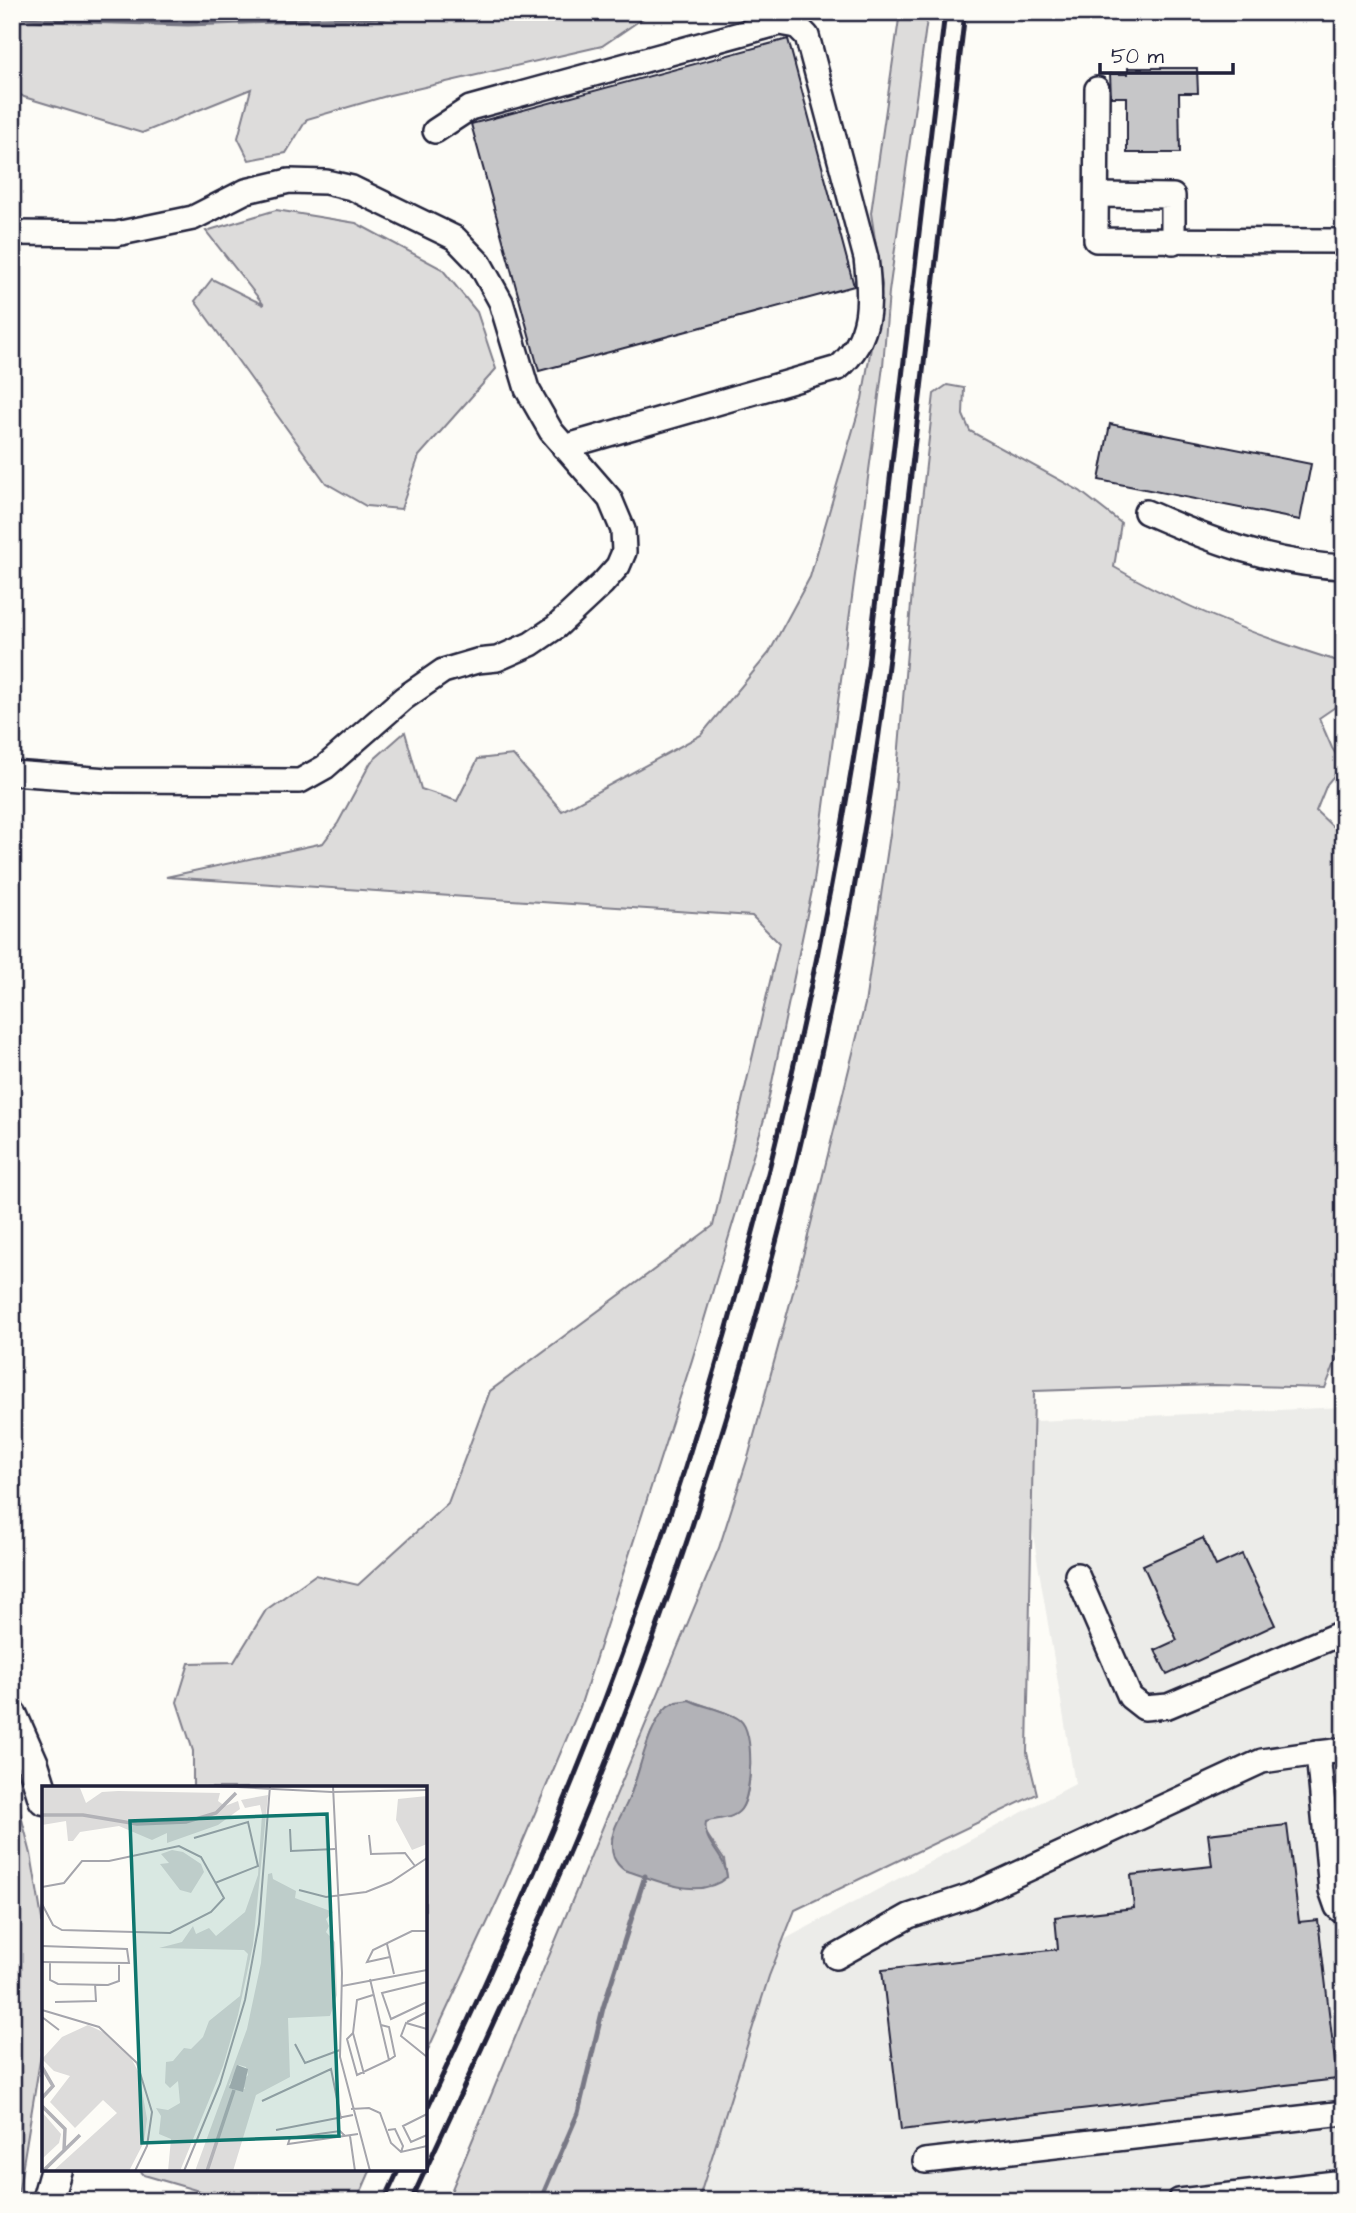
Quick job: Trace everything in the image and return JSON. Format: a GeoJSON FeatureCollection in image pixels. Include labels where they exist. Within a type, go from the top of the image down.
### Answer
{"type":"FeatureCollection","features":[{"type":"Feature","properties":{"kind":"main road"},"geometry":{"type":"LineString","coordinates":[[12,1716],[42,1793]]}},
{"type":"Feature","properties":{"kind":"main road"},"geometry":{"type":"LineString","coordinates":[[47,2201],[55,2171]]}},
{"type":"Feature","properties":{"kind":"lane"},"geometry":{"type":"LineString","coordinates":[[435,131],[470,108],[780,23],[797,26],[807,36],[866,258],[870,291],[864,336],[847,361],[838,368],[564,447]]}},
{"type":"Feature","properties":{"kind":"lane"},"geometry":{"type":"LineString","coordinates":[[1097,89],[1097,240],[1344,241]]}},
{"type":"Feature","properties":{"kind":"lane"},"geometry":{"type":"LineString","coordinates":[[12,233],[116,234],[193,218],[246,191],[289,181],[326,182],[352,188],[455,239],[480,264],[501,303],[527,389],[551,431],[610,499],[623,530],[624,552],[618,566],[603,583],[556,627],[531,644],[497,659],[477,661],[443,671],[404,698],[325,767],[300,781],[107,780],[12,773]]}},
{"type":"Feature","properties":{"kind":"lane"},"geometry":{"type":"LineString","coordinates":[[1097,195],[1173,196],[1173,242]]}},
{"type":"Feature","properties":{"kind":"lane"},"geometry":{"type":"LineString","coordinates":[[1146,512],[1206,539],[1279,559],[1344,567]]}},
{"type":"Feature","properties":{"kind":"lane"},"geometry":{"type":"LineString","coordinates":[[1077,1575],[1130,1697],[1144,1708],[1168,1706],[1344,1632]]}},
{"type":"Feature","properties":{"kind":"lane"},"geometry":{"type":"LineString","coordinates":[[835,1957],[909,1916],[970,1896],[1262,1761],[1344,1750]]}},
{"type":"Feature","properties":{"kind":"lane"},"geometry":{"type":"LineString","coordinates":[[1318,1753],[1331,1890],[1337,1907],[1344,1913]]}},
{"type":"Feature","properties":{"kind":"lane"},"geometry":{"type":"LineString","coordinates":[[925,2161],[1344,2113]]}},
{"type":"Feature","properties":{"kind":"lane"},"geometry":{"type":"LineString","coordinates":[[1179,2201],[1344,2182]]}},
{"type":"Feature","properties":{"kind":"shaded area"},"geometry":{"type":"Polygon","coordinates":[[[12,12],[652,12],[602,46],[390,95],[307,119],[286,153],[249,160],[238,138],[251,89],[142,133],[24,97],[12,89],[12,12]]]}},
{"type":"Feature","properties":{"kind":"shaded area"},"geometry":{"type":"Polygon","coordinates":[[[900,12],[928,12],[889,292],[883,366],[814,881],[765,1116],[692,1360],[580,1707],[501,1893],[427,2052],[427,1786],[193,1786],[193,1751],[177,1702],[189,1663],[234,1662],[266,1610],[315,1575],[358,1585],[448,1503],[490,1391],[713,1226],[779,943],[752,916],[166,877],[323,843],[338,823],[371,762],[405,732],[421,789],[457,801],[478,759],[513,755],[562,811],[701,735],[769,653],[810,577],[862,399],[882,285],[871,213],[900,12]]]}},
{"type":"Feature","properties":{"kind":"shaded area"},"geometry":{"type":"Polygon","coordinates":[[[276,210],[356,223],[442,269],[477,312],[496,369],[419,456],[401,509],[366,506],[326,483],[195,301],[212,279],[264,305],[206,231],[276,210]]]}},
{"type":"Feature","properties":{"kind":"shaded area"},"geometry":{"type":"Polygon","coordinates":[[[947,385],[964,388],[963,415],[970,431],[1080,491],[1121,523],[1114,567],[1226,622],[1344,663],[1344,701],[1319,718],[1343,765],[1327,784],[1316,811],[1332,826],[1344,827],[1344,1341],[1325,1388],[1215,1385],[1034,1391],[1027,1753],[1037,1794],[795,1910],[769,1976],[698,2201],[447,2201],[719,1548],[749,1454],[805,1248],[865,1004],[894,807],[913,580],[934,394],[947,385]],[[689,1700],[665,1709],[651,1733],[630,1797],[612,1838],[727,1877],[724,1860],[704,1830],[706,1821],[737,1813],[745,1801],[750,1777],[747,1738],[744,1727],[735,1717],[689,1700]]]}},
{"type":"Feature","properties":{"kind":"shaded area"},"geometry":{"type":"Polygon","coordinates":[[[1344,1407],[1344,2201],[679,2201],[748,1959],[1075,1784],[1014,1422],[1344,1407]]]}},
{"type":"Feature","properties":{"kind":"shaded area"},"geometry":{"type":"Polygon","coordinates":[[[689,1700],[740,1720],[745,1727],[750,1749],[748,1790],[741,1809],[729,1817],[706,1822],[707,1836],[723,1862],[727,1877],[703,1888],[676,1886],[624,1870],[616,1861],[612,1850],[614,1830],[630,1796],[648,1740],[658,1719],[669,1705],[689,1700]]]}},
{"type":"Feature","properties":{"kind":"shaded area"},"geometry":{"type":"Polygon","coordinates":[[[12,1781],[31,1854],[42,1919],[42,2048],[17,2201],[12,2201],[12,1781]]]}},
{"type":"Feature","properties":{"kind":"shaded area"},"geometry":{"type":"Polygon","coordinates":[[[141,2171],[370,2171],[357,2201],[205,2201],[206,2193],[144,2175],[141,2171]]]}},
{"type":"Feature","properties":{"kind":"building"},"geometry":{"type":"Polygon","coordinates":[[[788,39],[854,286],[539,371],[471,124],[788,39]]]}},
{"type":"Feature","properties":{"kind":"building"},"geometry":{"type":"Polygon","coordinates":[[[1128,68],[1197,68],[1198,93],[1179,93],[1180,153],[1127,153],[1127,97],[1111,97],[1110,74],[1128,74],[1128,68]]]}},
{"type":"Feature","properties":{"kind":"building"},"geometry":{"type":"Polygon","coordinates":[[[1110,424],[1311,464],[1300,520],[1099,480],[1110,424]]]}},
{"type":"Feature","properties":{"kind":"building"},"geometry":{"type":"Polygon","coordinates":[[[1203,1538],[1216,1566],[1242,1554],[1275,1625],[1167,1675],[1155,1650],[1177,1640],[1143,1565],[1203,1538]]]}},
{"type":"Feature","properties":{"kind":"building"},"geometry":{"type":"Polygon","coordinates":[[[1287,1825],[1299,1922],[1318,1920],[1337,2079],[901,2130],[882,1970],[1058,1949],[1055,1917],[1134,1908],[1131,1875],[1212,1866],[1208,1834],[1287,1825]]]}},
{"type":"Feature","properties":{"kind":"waterway"},"geometry":{"type":"LineString","coordinates":[[12,15],[45,20],[188,24],[384,17],[405,12]]}},
{"type":"Feature","properties":{"kind":"waterway"},"geometry":{"type":"LineString","coordinates":[[540,2201],[578,2113],[603,2008],[645,1876]]}},
{"type":"Feature","properties":{"kind":"railway"},"geometry":{"type":"LineString","coordinates":[[427,2109],[537,1866],[613,1678],[675,1498],[711,1381],[775,1146],[827,907],[868,666],[945,12]]}},
{"type":"Feature","properties":{"kind":"railway"},"geometry":{"type":"LineString","coordinates":[[427,2166],[539,1922],[636,1685],[706,1483],[748,1346],[785,1208],[832,1003],[870,795],[965,12]]}},
{"type":"Feature","properties":{"kind":"railway"},"geometry":{"type":"LineString","coordinates":[[384,2201],[398,2171]]}},
{"type":"Feature","properties":{"kind":"railway"},"geometry":{"type":"LineString","coordinates":[[411,2201],[425,2171]]}}]}
